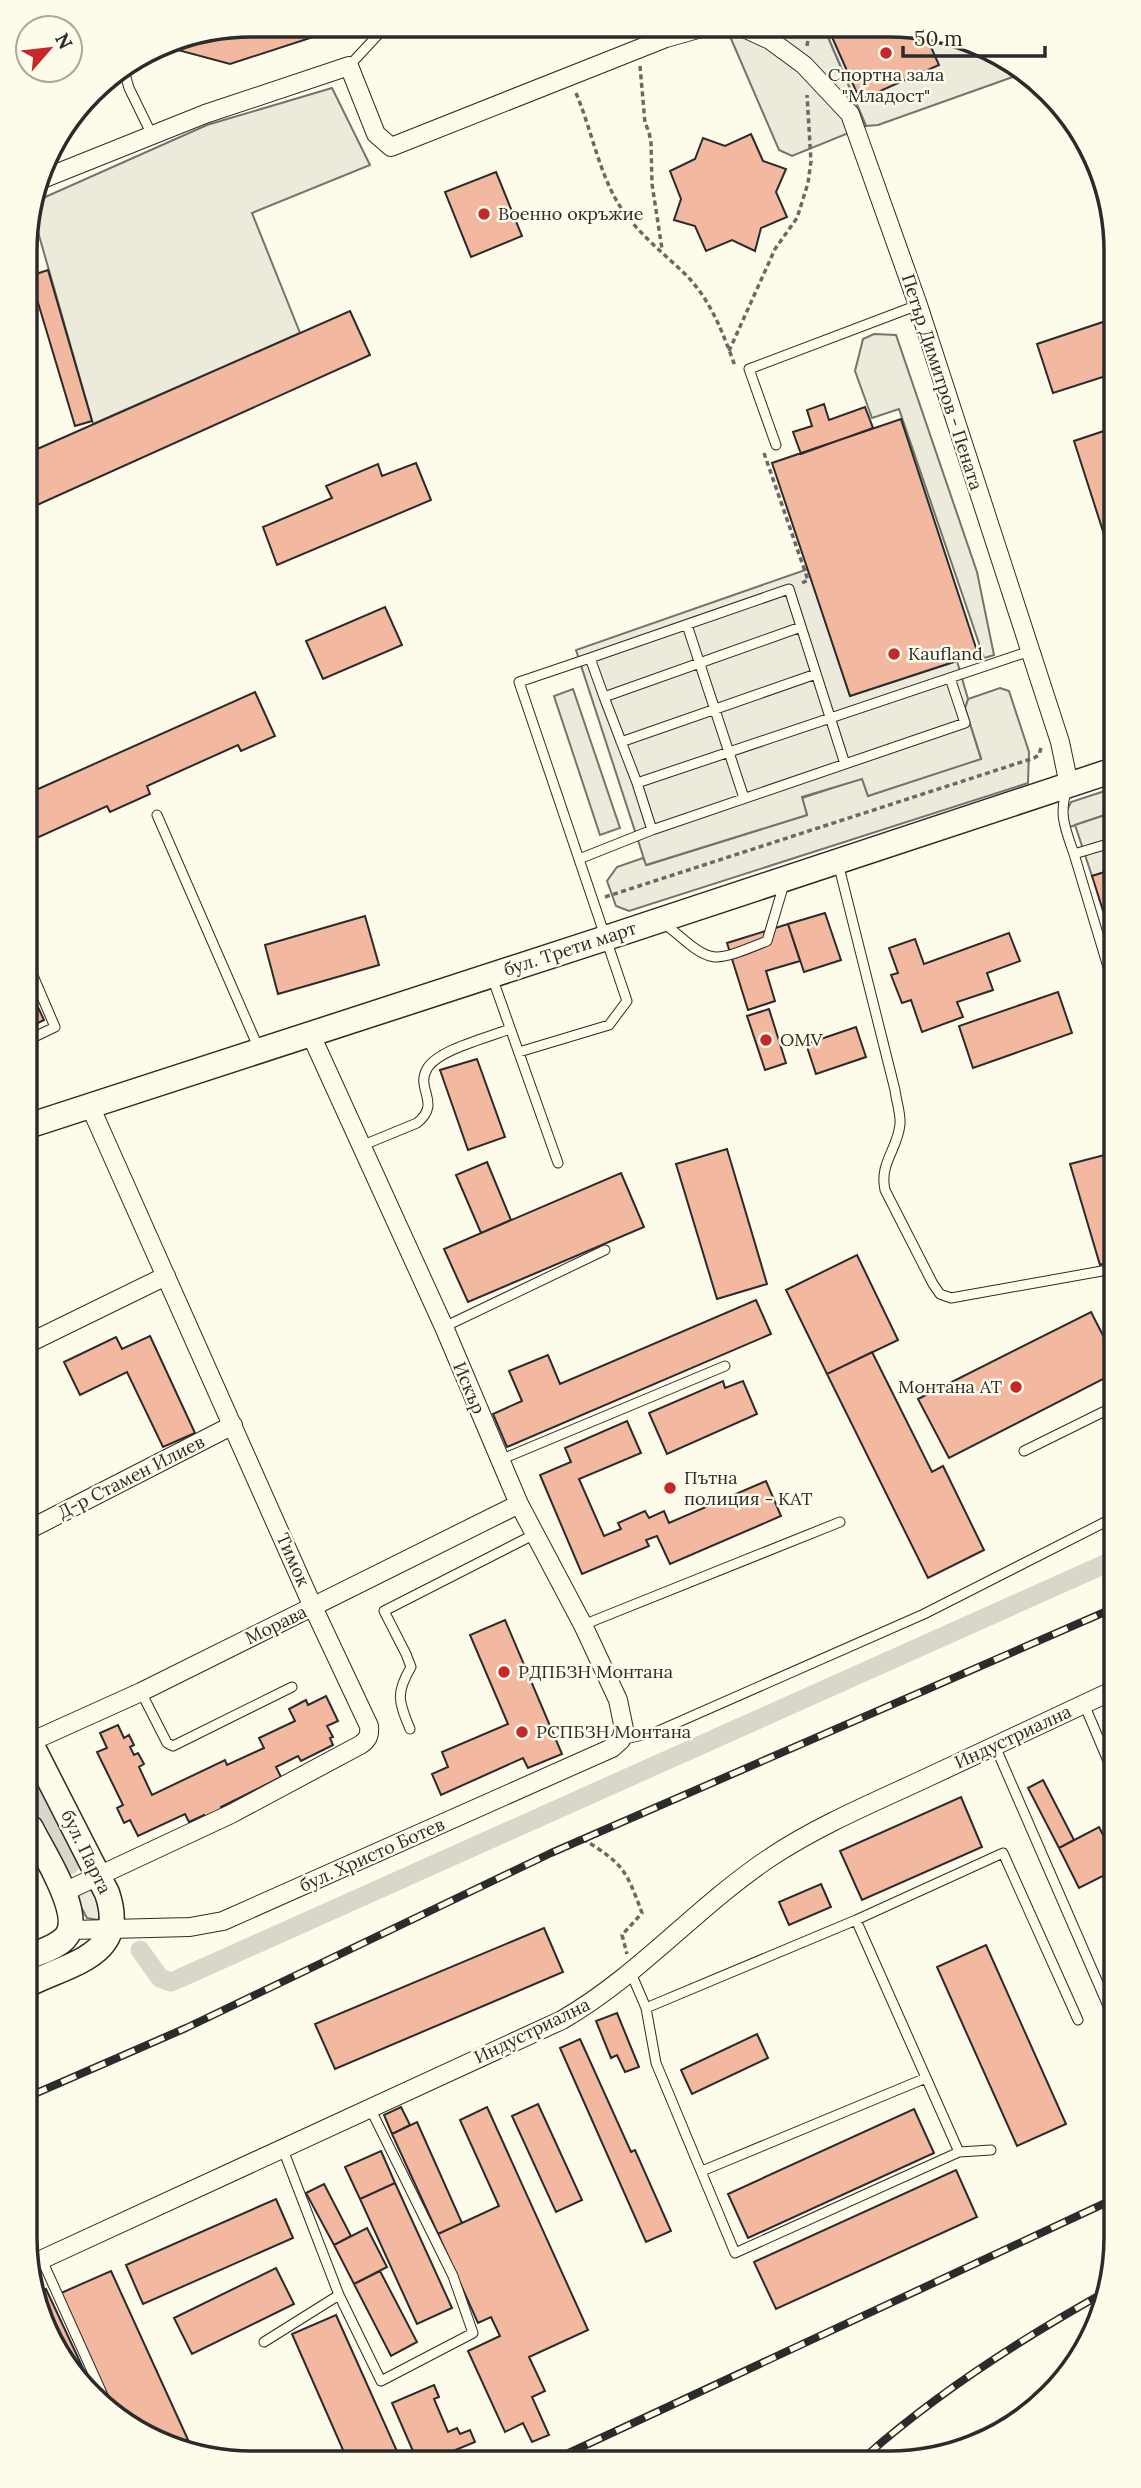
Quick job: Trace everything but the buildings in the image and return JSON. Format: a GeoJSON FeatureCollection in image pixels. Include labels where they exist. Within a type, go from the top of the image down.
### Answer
{"type":"FeatureCollection","features":[{"type":"Feature","properties":{"kind":"main road","name":"бул. Трети март"},"geometry":{"type":"LineString","coordinates":[[37,1123],[1104,773]]}},
{"type":"Feature","properties":{"kind":"main road","name":"бул. Парта"},"geometry":{"type":"LineString","coordinates":[[37,1756],[99,1876],[111,1905],[113,1928]]}},
{"type":"Feature","properties":{"kind":"main road"},"geometry":{"type":"LineString","coordinates":[[37,1840],[64,1892],[72,1918],[71,1930],[57,1944],[37,1953]]}},
{"type":"Feature","properties":{"kind":"main road"},"geometry":{"type":"LineString","coordinates":[[37,1980],[95,1953],[113,1928]]}},
{"type":"Feature","properties":{"kind":"street"},"geometry":{"type":"LineString","coordinates":[[51,176],[205,114],[349,66],[376,134],[391,147],[639,49],[657,37]]}},
{"type":"Feature","properties":{"kind":"street","name":"Петър Димитров - Пената"},"geometry":{"type":"LineString","coordinates":[[764,37],[804,65],[850,114],[918,305],[1060,742],[1069,785]]}},
{"type":"Feature","properties":{"kind":"street","name":"Искър"},"geometry":{"type":"LineString","coordinates":[[311,1035],[444,1327],[519,1504],[583,1625],[622,1713],[624,1729],[621,1740]]}},
{"type":"Feature","properties":{"kind":"street","name":"Тимок"},"geometry":{"type":"LineString","coordinates":[[90,1106],[370,1733],[366,1741],[231,1814],[99,1876]]}},
{"type":"Feature","properties":{"kind":"street"},"geometry":{"type":"LineString","coordinates":[[37,1339],[166,1276]]}},
{"type":"Feature","properties":{"kind":"street","name":"Д-р Стамен Илиев"},"geometry":{"type":"LineString","coordinates":[[37,1525],[233,1425]]}},
{"type":"Feature","properties":{"kind":"street","name":"Морава"},"geometry":{"type":"LineString","coordinates":[[37,1739],[141,1692],[519,1504]]}},
{"type":"Feature","properties":{"kind":"street","name":"Индустриална"},"geometry":{"type":"LineString","coordinates":[[39,2261],[562,2020],[631,1973],[725,1891],[770,1858],[825,1825],[1104,1695]]}},
{"type":"Feature","properties":{"kind":"street","name":"бул. Христо Ботев"},"geometry":{"type":"LineString","coordinates":[[71,1930],[190,1927],[223,1921],[612,1748],[621,1740]]}},
{"type":"Feature","properties":{"kind":"street"},"geometry":{"type":"LineString","coordinates":[[64,1892],[99,1876]]}},
{"type":"Feature","properties":{"kind":"lane"},"geometry":{"type":"LineString","coordinates":[[349,66],[376,37]]}},
{"type":"Feature","properties":{"kind":"lane"},"geometry":{"type":"LineString","coordinates":[[126,77],[152,135]]}},
{"type":"Feature","properties":{"kind":"lane"},"geometry":{"type":"LineString","coordinates":[[776,445],[749,369],[918,305]]}},
{"type":"Feature","properties":{"kind":"lane"},"geometry":{"type":"LineString","coordinates":[[519,1052],[609,1025],[627,1001],[519,682],[789,589],[845,764]]}},
{"type":"Feature","properties":{"kind":"lane"},"geometry":{"type":"LineString","coordinates":[[687,625],[744,798]]}},
{"type":"Feature","properties":{"kind":"lane"},"geometry":{"type":"LineString","coordinates":[[604,697],[801,627]]}},
{"type":"Feature","properties":{"kind":"lane"},"geometry":{"type":"LineString","coordinates":[[637,783],[1030,651]]}},
{"type":"Feature","properties":{"kind":"lane"},"geometry":{"type":"LineString","coordinates":[[590,658],[652,830]]}},
{"type":"Feature","properties":{"kind":"lane"},"geometry":{"type":"LineString","coordinates":[[621,742],[816,674]]}},
{"type":"Feature","properties":{"kind":"lane"},"geometry":{"type":"LineString","coordinates":[[579,859],[652,830],[965,723],[950,678]]}},
{"type":"Feature","properties":{"kind":"lane"},"geometry":{"type":"LineString","coordinates":[[1069,785],[1062,804],[1063,820],[1104,954]]}},
{"type":"Feature","properties":{"kind":"lane"},"geometry":{"type":"LineString","coordinates":[[157,815],[259,1051]]}},
{"type":"Feature","properties":{"kind":"lane"},"geometry":{"type":"LineString","coordinates":[[1074,855],[1104,845]]}},
{"type":"Feature","properties":{"kind":"lane"},"geometry":{"type":"LineString","coordinates":[[837,860],[895,1090],[900,1124],[882,1179],[885,1190],[933,1284],[940,1294],[951,1298],[1104,1270]]}},
{"type":"Feature","properties":{"kind":"lane"},"geometry":{"type":"LineString","coordinates":[[660,919],[702,955],[723,959],[767,942],[786,877]]}},
{"type":"Feature","properties":{"kind":"lane"},"geometry":{"type":"LineString","coordinates":[[491,975],[558,1163]]}},
{"type":"Feature","properties":{"kind":"lane"},"geometry":{"type":"LineString","coordinates":[[37,985],[55,1027],[37,1036]]}},
{"type":"Feature","properties":{"kind":"lane"},"geometry":{"type":"LineString","coordinates":[[361,1146],[424,1118],[429,1111],[429,1104],[424,1078],[427,1068],[439,1056],[510,1028]]}},
{"type":"Feature","properties":{"kind":"lane"},"geometry":{"type":"LineString","coordinates":[[444,1327],[605,1250]]}},
{"type":"Feature","properties":{"kind":"lane"},"geometry":{"type":"LineString","coordinates":[[500,1460],[725,1366]]}},
{"type":"Feature","properties":{"kind":"lane"},"geometry":{"type":"LineString","coordinates":[[1024,1451],[1104,1411]]}},
{"type":"Feature","properties":{"kind":"lane"},"geometry":{"type":"LineString","coordinates":[[583,1625],[840,1522]]}},
{"type":"Feature","properties":{"kind":"lane"},"geometry":{"type":"LineString","coordinates":[[621,1740],[656,1732],[924,1614],[1104,1523]]}},
{"type":"Feature","properties":{"kind":"lane"},"geometry":{"type":"LineString","coordinates":[[410,1729],[399,1698],[401,1684],[411,1667],[384,1611],[535,1534]]}},
{"type":"Feature","properties":{"kind":"lane"},"geometry":{"type":"LineString","coordinates":[[141,1692],[167,1742],[173,1746],[292,1687]]}},
{"type":"Feature","properties":{"kind":"lane"},"geometry":{"type":"LineString","coordinates":[[1084,1704],[1104,1751]]}},
{"type":"Feature","properties":{"kind":"lane"},"geometry":{"type":"LineString","coordinates":[[995,1746],[1104,1997]]}},
{"type":"Feature","properties":{"kind":"lane"},"geometry":{"type":"LineString","coordinates":[[646,2008],[856,1920],[1003,1853],[1078,2020]]}},
{"type":"Feature","properties":{"kind":"lane"},"geometry":{"type":"LineString","coordinates":[[856,1920],[959,2152]]}},
{"type":"Feature","properties":{"kind":"lane"},"geometry":{"type":"LineString","coordinates":[[631,1973],[646,2008],[656,2063],[735,2253],[959,2152],[991,2150]]}},
{"type":"Feature","properties":{"kind":"lane"},"geometry":{"type":"LineString","coordinates":[[702,2171],[926,2077]]}},
{"type":"Feature","properties":{"kind":"lane"},"geometry":{"type":"LineString","coordinates":[[282,2147],[339,2295],[381,2381],[473,2333],[453,2276],[370,2108]]}},
{"type":"Feature","properties":{"kind":"lane"},"geometry":{"type":"LineString","coordinates":[[39,2266],[99,2389]]}},
{"type":"Feature","properties":{"kind":"lane"},"geometry":{"type":"LineString","coordinates":[[264,2342],[339,2295]]}},
{"type":"Feature","properties":{"kind":"path"},"geometry":{"type":"LineString","coordinates":[[730,351],[775,249],[797,218],[808,183],[811,161],[804,65],[809,37]]}},
{"type":"Feature","properties":{"kind":"path"},"geometry":{"type":"LineString","coordinates":[[639,49],[645,123],[651,143],[656,222],[662,251]]}},
{"type":"Feature","properties":{"kind":"path"},"geometry":{"type":"LineString","coordinates":[[569,76],[588,121],[611,190],[633,224],[662,251],[702,296],[718,321],[738,376]]}},
{"type":"Feature","properties":{"kind":"path"},"geometry":{"type":"LineString","coordinates":[[764,453],[808,580],[789,589]]}},
{"type":"Feature","properties":{"kind":"path"},"geometry":{"type":"LineString","coordinates":[[583,1839],[612,1857],[629,1877],[642,1913],[622,1935],[631,1973]]}},
{"type":"Feature","properties":{"kind":"shaded area"},"geometry":{"type":"Polygon","coordinates":[[[730,37],[828,37],[866,126],[792,156],[779,150],[730,37]]]}},
{"type":"Feature","properties":{"kind":"shaded area"},"geometry":{"type":"Polygon","coordinates":[[[828,37],[891,37],[932,41],[985,59],[1014,77],[878,125],[866,126],[828,37]]]}},
{"type":"Feature","properties":{"kind":"shaded area"},"geometry":{"type":"Polygon","coordinates":[[[332,88],[370,165],[252,213],[300,333],[93,424],[38,231],[43,198],[207,125],[332,88]]]}},
{"type":"Feature","properties":{"kind":"shaded area"},"geometry":{"type":"Polygon","coordinates":[[[874,334],[896,335],[977,572],[994,655],[984,658],[899,409],[872,418],[855,371],[863,339],[874,334]]]}},
{"type":"Feature","properties":{"kind":"shaded area"},"geometry":{"type":"Polygon","coordinates":[[[808,569],[850,696],[957,661],[968,699],[965,708],[981,759],[868,796],[862,779],[802,797],[807,815],[646,865],[576,650],[808,569]]]}},
{"type":"Feature","properties":{"kind":"shaded area"},"geometry":{"type":"Polygon","coordinates":[[[1000,688],[1009,691],[1029,752],[1028,783],[629,911],[616,906],[607,881],[617,867],[643,858],[647,865],[807,815],[802,798],[862,778],[868,796],[981,758],[965,708],[968,699],[1000,688]]]}},
{"type":"Feature","properties":{"kind":"shaded area"},"geometry":{"type":"Polygon","coordinates":[[[573,689],[620,828],[600,835],[554,696],[573,689]]]}},
{"type":"Feature","properties":{"kind":"shaded area"},"geometry":{"type":"Polygon","coordinates":[[[1104,791],[1104,815],[1067,828],[1064,816],[1071,802],[1104,791]]]}},
{"type":"Feature","properties":{"kind":"shaded area"},"geometry":{"type":"Polygon","coordinates":[[[1104,815],[1104,872],[1092,876],[1075,825],[1104,815]]]}},
{"type":"Feature","properties":{"kind":"shaded area"},"geometry":{"type":"Polygon","coordinates":[[[91,1886],[101,1907],[98,1920],[87,1918],[74,1894],[91,1886]]]}},
{"type":"Feature","properties":{"kind":"waterway"},"geometry":{"type":"LineString","coordinates":[[140,1950],[160,1978],[171,1982],[1104,1564]]}},
{"type":"Feature","properties":{"kind":"waterway"},"geometry":{"type":"LineString","coordinates":[[37,1800],[70,1865]]}},
{"type":"Feature","properties":{"kind":"railway"},"geometry":{"type":"LineString","coordinates":[[37,2093],[186,2028],[551,1853],[1104,1612]]}},
{"type":"Feature","properties":{"kind":"railway"},"geometry":{"type":"LineString","coordinates":[[573,2451],[1104,2204]]}},
{"type":"Feature","properties":{"kind":"railway"},"geometry":{"type":"LineString","coordinates":[[872,2451],[922,2410],[982,2367],[1095,2298]]}},
{"type":"Feature","properties":{"kind":"place","name":"Спортна зала \"Младост\""},"geometry":{"type":"Point","coordinates":[886,53]}},
{"type":"Feature","properties":{"kind":"place","name":"Военно окръжие"},"geometry":{"type":"Point","coordinates":[484,214]}},
{"type":"Feature","properties":{"kind":"place","name":"Kaufland"},"geometry":{"type":"Point","coordinates":[894,654]}},
{"type":"Feature","properties":{"kind":"place","name":"OMV"},"geometry":{"type":"Point","coordinates":[766,1040]}},
{"type":"Feature","properties":{"kind":"place","name":"Монтана АТ"},"geometry":{"type":"Point","coordinates":[1016,1387]}},
{"type":"Feature","properties":{"kind":"place","name":"Пътна полиция - КАТ"},"geometry":{"type":"Point","coordinates":[670,1488]}},
{"type":"Feature","properties":{"kind":"place","name":"РДПБЗН Монтана"},"geometry":{"type":"Point","coordinates":[504,1672]}},
{"type":"Feature","properties":{"kind":"place","name":"РСПБЗН Монтана"},"geometry":{"type":"Point","coordinates":[522,1732]}}]}
